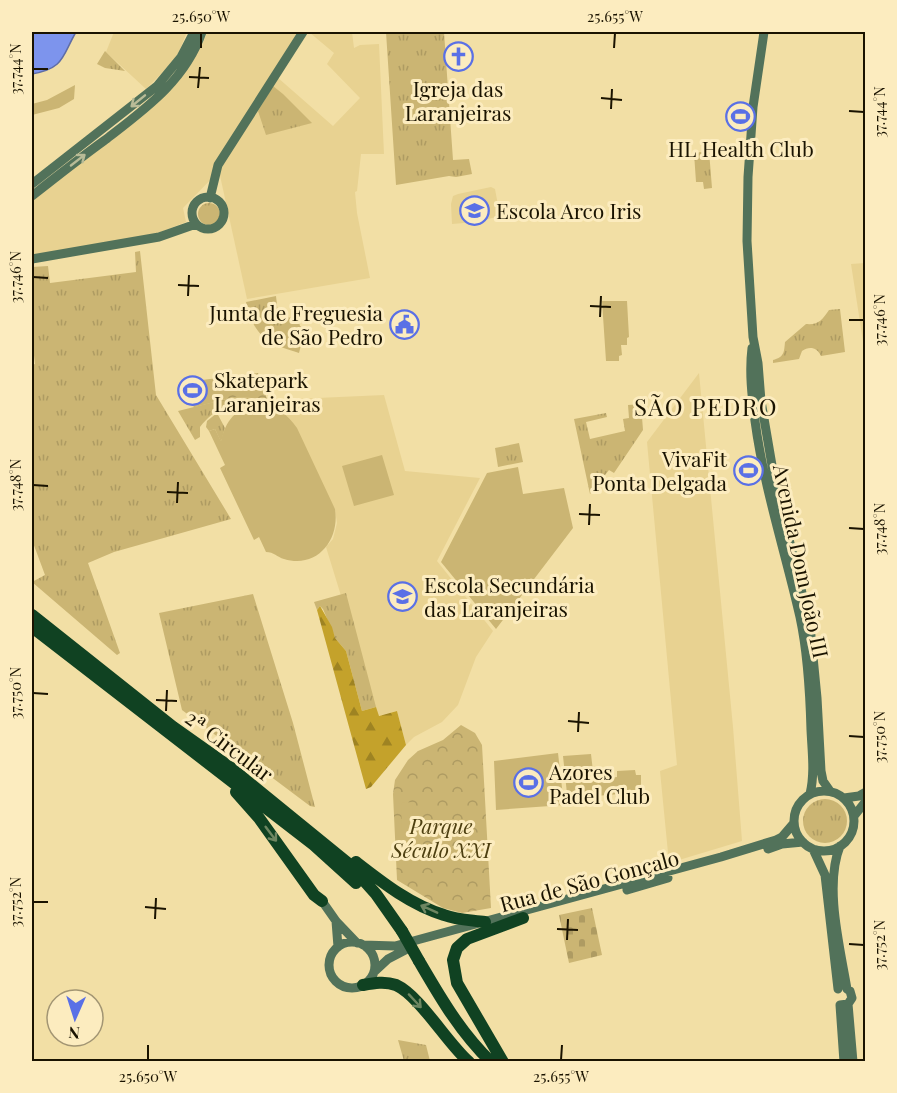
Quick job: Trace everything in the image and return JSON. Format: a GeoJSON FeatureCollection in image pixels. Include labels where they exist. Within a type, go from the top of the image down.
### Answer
{"type":"FeatureCollection","features":[{"type":"Feature","properties":{"kind":"highway","name":"2ª Circular"},"geometry":{"type":"LineString","coordinates":[[32,615],[173,727],[231,768],[317,843]]}},
{"type":"Feature","properties":{"kind":"highway","name":"2ª Circular"},"geometry":{"type":"LineString","coordinates":[[36,630],[222,774],[317,843]]}},
{"type":"Feature","properties":{"kind":"highway"},"geometry":{"type":"LineString","coordinates":[[222,774],[259,818],[314,895],[322,901]]}},
{"type":"Feature","properties":{"kind":"highway"},"geometry":{"type":"LineString","coordinates":[[317,843],[408,899],[443,915],[485,922]]}},
{"type":"Feature","properties":{"kind":"highway"},"geometry":{"type":"LineString","coordinates":[[334,853],[364,879],[399,932],[456,1035],[479,1062]]}},
{"type":"Feature","properties":{"kind":"highway"},"geometry":{"type":"LineString","coordinates":[[503,1062],[457,983],[453,960],[457,948],[467,939],[523,918]]}},
{"type":"Feature","properties":{"kind":"highway"},"geometry":{"type":"LineString","coordinates":[[415,962],[457,1023],[491,1062]]}},
{"type":"Feature","properties":{"kind":"highway"},"geometry":{"type":"LineString","coordinates":[[363,985],[384,983],[402,989],[469,1062]]}},
{"type":"Feature","properties":{"kind":"main road"},"geometry":{"type":"LineString","coordinates":[[32,196],[164,92],[188,62],[197,38],[194,32]]}},
{"type":"Feature","properties":{"kind":"main road"},"geometry":{"type":"LineString","coordinates":[[210,198],[218,165],[303,32]]}},
{"type":"Feature","properties":{"kind":"main road","name":"Avenida Dom João III"},"geometry":{"type":"LineString","coordinates":[[764,32],[749,137],[747,241],[753,337],[770,459],[810,626],[821,771],[823,781],[830,791]]}},
{"type":"Feature","properties":{"kind":"main road"},"geometry":{"type":"LineString","coordinates":[[32,184],[157,86],[197,38]]}},
{"type":"Feature","properties":{"kind":"main road"},"geometry":{"type":"LineString","coordinates":[[210,198],[221,205],[223,220],[216,227],[205,229],[196,224],[193,216],[195,205],[201,200],[210,198]]}},
{"type":"Feature","properties":{"kind":"main road"},"geometry":{"type":"LineString","coordinates":[[32,259],[159,237],[196,224]]}},
{"type":"Feature","properties":{"kind":"main road","name":"Avenida Dom João III"},"geometry":{"type":"LineString","coordinates":[[753,337],[751,373],[758,441],[771,507],[800,618],[806,654],[813,770],[810,794]]}},
{"type":"Feature","properties":{"kind":"main road"},"geometry":{"type":"LineString","coordinates":[[813,849],[823,851],[840,846],[853,830],[852,809],[844,798],[830,791],[810,794],[804,798],[796,809],[794,823],[798,836],[813,849],[822,863],[843,989],[852,996],[844,1005],[844,1062]]}},
{"type":"Feature","properties":{"kind":"main road"},"geometry":{"type":"LineString","coordinates":[[844,798],[859,796],[866,792]]}},
{"type":"Feature","properties":{"kind":"main road"},"geometry":{"type":"LineString","coordinates":[[854,816],[866,801]]}},
{"type":"Feature","properties":{"kind":"main road","name":"Rua de São Gonçalo"},"geometry":{"type":"LineString","coordinates":[[360,944],[395,946],[747,849],[782,837],[794,823]]}},
{"type":"Feature","properties":{"kind":"main road","name":"Rua de São Gonçalo"},"geometry":{"type":"LineString","coordinates":[[374,972],[388,958],[417,945],[523,918],[782,844],[803,842]]}},
{"type":"Feature","properties":{"kind":"main road"},"geometry":{"type":"LineString","coordinates":[[840,846],[836,857],[834,883],[843,989]]}},
{"type":"Feature","properties":{"kind":"main road"},"geometry":{"type":"LineString","coordinates":[[322,901],[336,921],[372,954],[374,972],[363,985],[345,987],[333,978],[329,962],[333,951],[338,946],[351,942],[360,944]]}},
{"type":"Feature","properties":{"kind":"main road"},"geometry":{"type":"LineString","coordinates":[[336,921],[338,946]]}},
{"type":"Feature","properties":{"kind":"main road"},"geometry":{"type":"LineString","coordinates":[[843,989],[835,992],[834,998],[836,1002],[844,1005]]}},
{"type":"Feature","properties":{"kind":"main road"},"geometry":{"type":"LineString","coordinates":[[844,1005],[853,1062]]}},
{"type":"Feature","properties":{"kind":"shaded area"},"geometry":{"type":"Polygon","coordinates":[[[114,32],[187,32],[178,54],[146,89],[106,52],[114,32]]]}},
{"type":"Feature","properties":{"kind":"shaded area"},"geometry":{"type":"Polygon","coordinates":[[[207,32],[306,32],[277,77],[333,126],[360,98],[327,64],[334,53],[309,32],[352,32],[354,48],[360,45],[379,44],[384,154],[361,154],[357,191],[355,192],[370,278],[247,299],[219,171],[183,208],[186,222],[158,233],[32,256],[32,199],[190,64],[207,32]]]}},
{"type":"Feature","properties":{"kind":"shaded area","name":"Escola Arco Iris"},"geometry":{"type":"Polygon","coordinates":[[[491,187],[495,189],[500,216],[476,222],[452,224],[453,196],[491,187]]]}},
{"type":"Feature","properties":{"kind":"shaded area"},"geometry":{"type":"Polygon","coordinates":[[[865,263],[866,347],[864,348],[851,264],[865,263]]]}},
{"type":"Feature","properties":{"kind":"shaded area"},"geometry":{"type":"Polygon","coordinates":[[[699,373],[742,841],[669,863],[660,771],[677,765],[647,442],[699,373]]]}},
{"type":"Feature","properties":{"kind":"shaded area","name":"Escola Secundária das Laranjeiras"},"geometry":{"type":"Polygon","coordinates":[[[384,395],[405,471],[480,478],[437,561],[493,631],[476,657],[458,705],[442,722],[414,737],[406,745],[397,711],[378,716],[326,547],[333,539],[337,523],[335,509],[274,406],[295,399],[384,395]]]}},
{"type":"Feature","properties":{"kind":"green space"},"geometry":{"type":"Polygon","coordinates":[[[386,32],[444,32],[453,160],[469,159],[472,174],[396,185],[386,32]]]}},
{"type":"Feature","properties":{"kind":"green space"},"geometry":{"type":"Polygon","coordinates":[[[105,51],[125,71],[105,68],[97,64],[105,51]]]}},
{"type":"Feature","properties":{"kind":"green space"},"geometry":{"type":"Polygon","coordinates":[[[75,85],[74,99],[59,108],[32,115],[32,104],[47,100],[75,85]]]}},
{"type":"Feature","properties":{"kind":"green space"},"geometry":{"type":"Polygon","coordinates":[[[273,86],[312,123],[266,135],[258,111],[273,86]]]}},
{"type":"Feature","properties":{"kind":"green space"},"geometry":{"type":"Polygon","coordinates":[[[709,151],[712,188],[704,189],[703,182],[696,182],[694,153],[709,151]]]}},
{"type":"Feature","properties":{"kind":"green space"},"geometry":{"type":"Polygon","coordinates":[[[209,203],[217,206],[220,214],[217,222],[209,225],[201,222],[198,214],[201,206],[209,203]]]}},
{"type":"Feature","properties":{"kind":"green space"},"geometry":{"type":"Polygon","coordinates":[[[140,251],[156,395],[231,519],[114,552],[88,563],[120,653],[117,655],[32,582],[45,575],[32,540],[32,365],[35,364],[32,338],[32,267],[48,266],[50,283],[136,272],[135,252],[140,251]]]}},
{"type":"Feature","properties":{"kind":"green space"},"geometry":{"type":"Polygon","coordinates":[[[276,296],[278,314],[298,318],[300,326],[305,329],[299,353],[278,346],[263,336],[249,314],[246,302],[276,296]]]}},
{"type":"Feature","properties":{"kind":"green space"},"geometry":{"type":"Polygon","coordinates":[[[602,301],[627,301],[629,337],[627,345],[621,345],[622,355],[619,356],[619,361],[606,361],[602,301]]]}},
{"type":"Feature","properties":{"kind":"green space"},"geometry":{"type":"Polygon","coordinates":[[[840,309],[845,352],[821,356],[815,349],[807,348],[802,351],[799,359],[773,363],[773,360],[783,354],[785,342],[806,324],[820,321],[829,310],[840,309]]]}},
{"type":"Feature","properties":{"kind":"green space"},"geometry":{"type":"Polygon","coordinates":[[[258,373],[267,399],[234,397],[194,407],[184,387],[186,382],[258,373]]]}},
{"type":"Feature","properties":{"kind":"green space"},"geometry":{"type":"Polygon","coordinates":[[[248,375],[251,393],[215,397],[213,379],[248,375]]]}},
{"type":"Feature","properties":{"kind":"green space","name":"Skatepark Laranjeiras"},"geometry":{"type":"Polygon","coordinates":[[[198,381],[201,397],[210,396],[214,402],[194,407],[184,387],[186,382],[198,381]]]}},
{"type":"Feature","properties":{"kind":"green space"},"geometry":{"type":"Polygon","coordinates":[[[234,397],[255,398],[231,403],[218,410],[200,427],[200,437],[195,440],[178,411],[234,397]]]}},
{"type":"Feature","properties":{"kind":"green space"},"geometry":{"type":"Polygon","coordinates":[[[260,404],[282,412],[297,428],[335,509],[336,520],[330,541],[316,556],[307,560],[296,561],[266,552],[259,537],[254,540],[220,468],[225,465],[209,431],[215,429],[221,441],[229,420],[234,415],[245,408],[260,404]]]}},
{"type":"Feature","properties":{"kind":"green space"},"geometry":{"type":"Polygon","coordinates":[[[641,404],[643,430],[614,473],[609,470],[590,494],[574,419],[606,413],[607,417],[586,422],[590,439],[625,431],[623,419],[629,418],[628,405],[641,404]]]}},
{"type":"Feature","properties":{"kind":"green space"},"geometry":{"type":"Polygon","coordinates":[[[217,413],[225,428],[221,442],[215,429],[209,431],[206,427],[207,421],[217,413]]]}},
{"type":"Feature","properties":{"kind":"green space"},"geometry":{"type":"Polygon","coordinates":[[[519,443],[523,462],[498,467],[495,448],[519,443]]]}},
{"type":"Feature","properties":{"kind":"green space"},"geometry":{"type":"Polygon","coordinates":[[[382,455],[394,495],[354,506],[342,466],[382,455]]]}},
{"type":"Feature","properties":{"kind":"green space"},"geometry":{"type":"Polygon","coordinates":[[[518,467],[523,494],[564,488],[573,528],[496,629],[441,562],[487,473],[518,467]]]}},
{"type":"Feature","properties":{"kind":"green space"},"geometry":{"type":"Polygon","coordinates":[[[346,593],[376,707],[362,711],[346,651],[335,638],[323,609],[320,606],[317,610],[314,602],[346,593]]]}},
{"type":"Feature","properties":{"kind":"green space"},"geometry":{"type":"Polygon","coordinates":[[[253,594],[293,723],[315,807],[310,806],[182,710],[159,613],[253,594]]]}},
{"type":"Feature","properties":{"kind":"green space"},"geometry":{"type":"Polygon","coordinates":[[[320,606],[332,627],[335,638],[346,651],[362,711],[376,707],[379,716],[397,711],[406,745],[371,787],[366,789],[317,610],[320,606]]]}},
{"type":"Feature","properties":{"kind":"green space","name":"Parque Século XXI"},"geometry":{"type":"Polygon","coordinates":[[[461,725],[475,733],[482,745],[491,908],[462,913],[443,908],[397,880],[393,794],[395,780],[408,760],[418,751],[443,740],[461,725]]]}},
{"type":"Feature","properties":{"kind":"green space","name":"Azores Padel Club"},"geometry":{"type":"Polygon","coordinates":[[[558,753],[564,805],[496,810],[494,761],[558,753]]]}},
{"type":"Feature","properties":{"kind":"green space"},"geometry":{"type":"Polygon","coordinates":[[[591,754],[594,780],[617,777],[617,771],[635,770],[636,775],[641,775],[641,790],[636,792],[634,801],[623,802],[620,794],[596,796],[596,801],[568,803],[563,756],[591,754]]]}},
{"type":"Feature","properties":{"kind":"green space"},"geometry":{"type":"Polygon","coordinates":[[[825,799],[840,806],[847,821],[840,836],[825,843],[810,836],[803,821],[810,806],[825,799]]]}},
{"type":"Feature","properties":{"kind":"green space"},"geometry":{"type":"Polygon","coordinates":[[[412,802],[413,831],[402,831],[401,803],[412,802]]]}},
{"type":"Feature","properties":{"kind":"green space"},"geometry":{"type":"Polygon","coordinates":[[[592,908],[602,955],[569,963],[559,915],[592,908]]]}},
{"type":"Feature","properties":{"kind":"green space"},"geometry":{"type":"Polygon","coordinates":[[[398,1040],[426,1045],[430,1061],[404,1061],[398,1040]]]}},
{"type":"Feature","properties":{"kind":"water"},"geometry":{"type":"Polygon","coordinates":[[[32,32],[76,32],[57,64],[32,74],[32,32]]]}},
{"type":"Feature","properties":{"kind":"place","name":"Igreja das Laranjeiras"},"geometry":{"type":"Point","coordinates":[458,57]}},
{"type":"Feature","properties":{"kind":"place","name":"HL Health Club"},"geometry":{"type":"Point","coordinates":[741,117]}},
{"type":"Feature","properties":{"kind":"place","name":"Escola Arco Iris"},"geometry":{"type":"Point","coordinates":[475,210]}},
{"type":"Feature","properties":{"kind":"place","name":"Junta de Freguesia de São Pedro"},"geometry":{"type":"Point","coordinates":[404,324]}},
{"type":"Feature","properties":{"kind":"place","name":"Skatepark Laranjeiras"},"geometry":{"type":"Point","coordinates":[193,391]}},
{"type":"Feature","properties":{"kind":"place","name":"VivaFit Ponta Delgada"},"geometry":{"type":"Point","coordinates":[748,470]}},
{"type":"Feature","properties":{"kind":"place","name":"Escola Secundária das Laranjeiras"},"geometry":{"type":"Point","coordinates":[403,596]}},
{"type":"Feature","properties":{"kind":"place","name":"Azores Padel Club"},"geometry":{"type":"Point","coordinates":[528,783]}},
{"type":"Feature","properties":{"kind":"district","name":"SÃO PEDRO"},"geometry":{"type":"Point","coordinates":[706,406]}}]}
